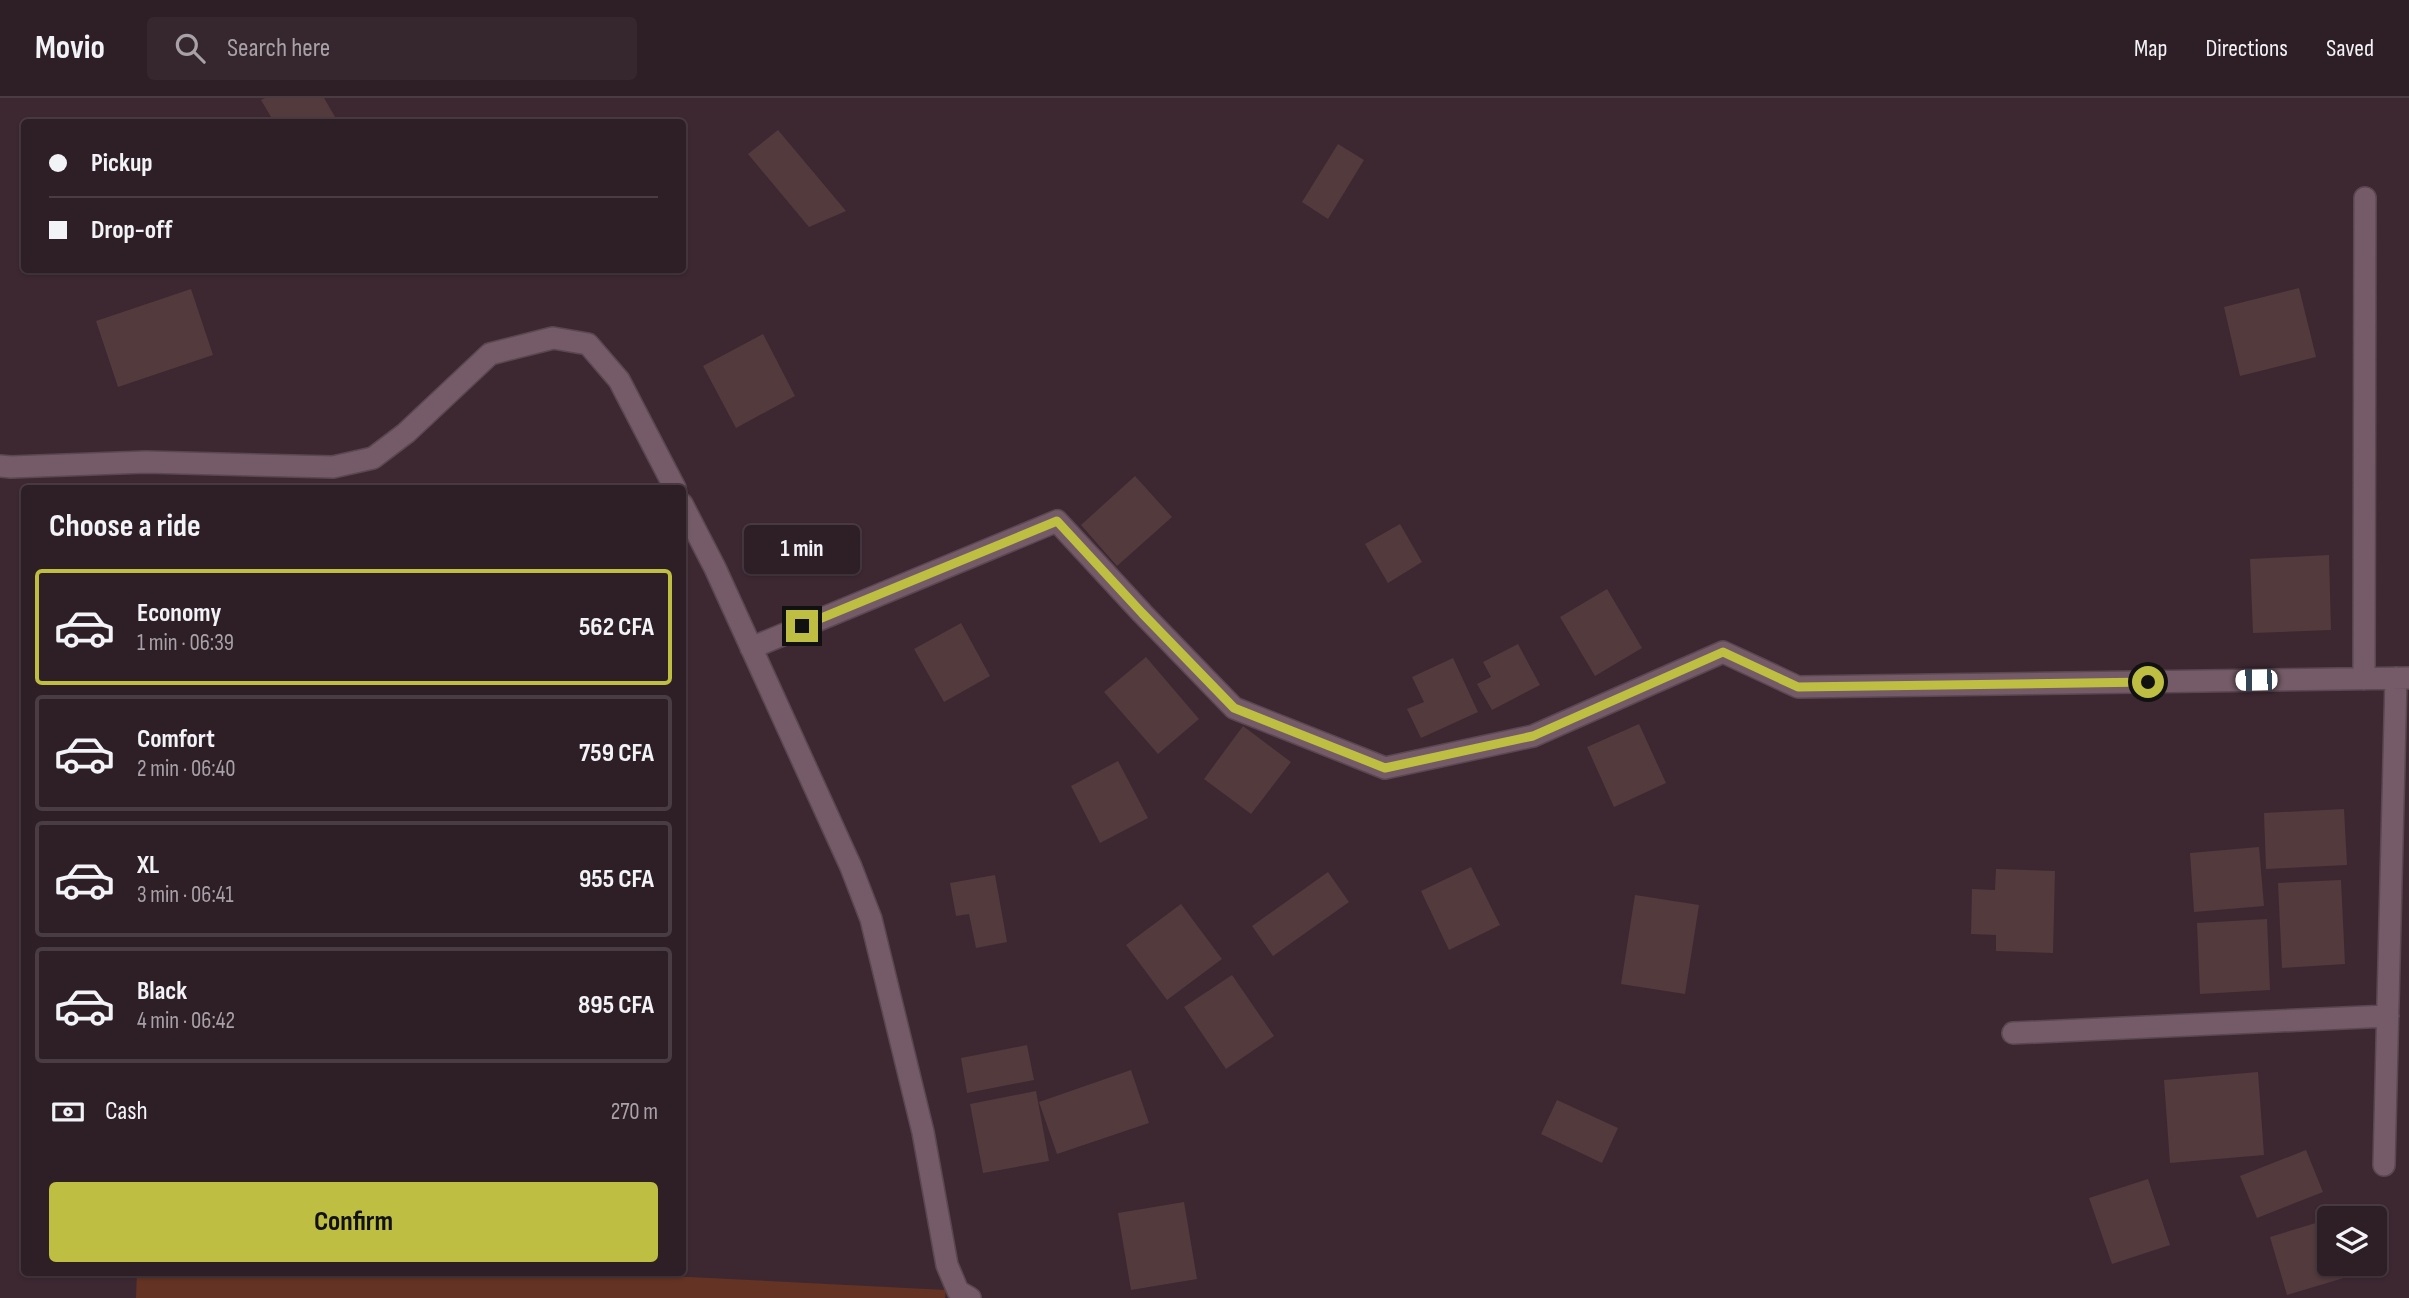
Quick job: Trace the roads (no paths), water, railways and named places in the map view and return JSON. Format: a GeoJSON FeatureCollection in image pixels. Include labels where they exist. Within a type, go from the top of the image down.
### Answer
{"type":"FeatureCollection","features":[{"type":"Feature","properties":{"kind":"street"},"geometry":{"type":"LineString","coordinates":[[2364,679],[2365,198]]}},
{"type":"Feature","properties":{"kind":"street"},"geometry":{"type":"LineString","coordinates":[[0,466],[146,461],[333,467],[373,458],[406,433],[490,354],[553,338],[588,344],[619,380],[672,485]]}},
{"type":"Feature","properties":{"kind":"street"},"geometry":{"type":"LineString","coordinates":[[686,512],[715,568],[872,919],[923,1132],[947,1265],[958,1291],[970,1298]]}},
{"type":"Feature","properties":{"kind":"street"},"geometry":{"type":"LineString","coordinates":[[751,648],[1057,521],[1234,708],[1385,768],[1533,736],[1723,652],[1798,687],[2403,678],[2384,1165]]}},
{"type":"Feature","properties":{"kind":"street"},"geometry":{"type":"LineString","coordinates":[[2013,1033],[2388,1016]]}}]}
